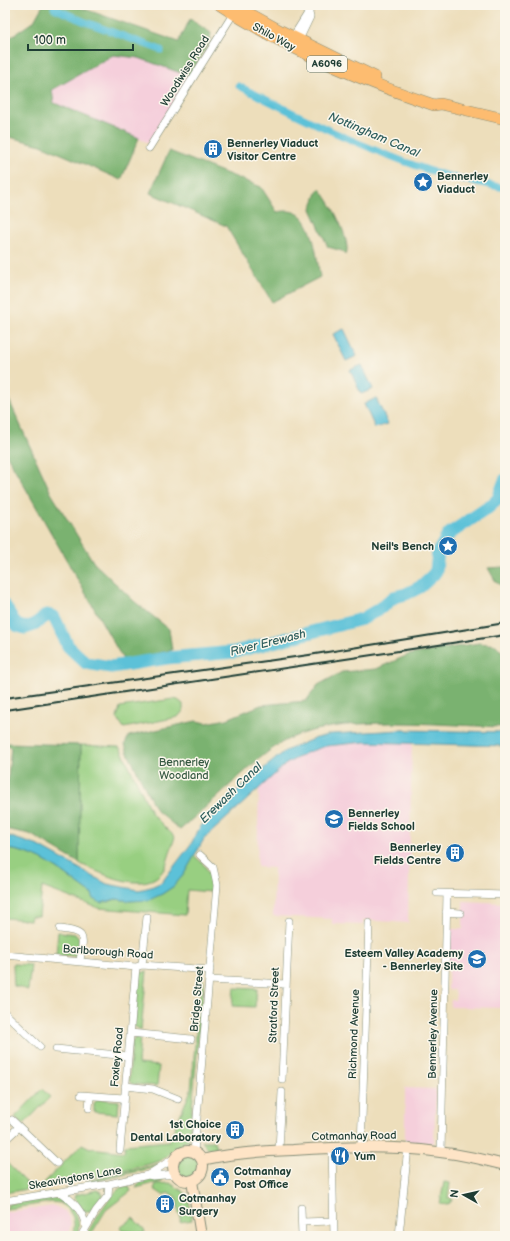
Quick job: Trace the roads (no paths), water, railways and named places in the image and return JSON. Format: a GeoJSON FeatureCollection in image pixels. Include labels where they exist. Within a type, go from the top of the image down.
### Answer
{"type":"FeatureCollection","features":[{"type":"Feature","properties":{"kind":"main road","name":"Shilo Way"},"geometry":{"type":"LineString","coordinates":[[220,5],[233,8],[294,43],[370,75],[436,99],[441,104],[505,119]]}},
{"type":"Feature","properties":{"kind":"street"},"geometry":{"type":"LineString","coordinates":[[294,43],[306,15],[309,13],[313,5]]}},
{"type":"Feature","properties":{"kind":"street","name":"Woodiwiss Road"},"geometry":{"type":"LineString","coordinates":[[149,148],[233,8]]}},
{"type":"Feature","properties":{"kind":"street","name":"Bridge Street"},"geometry":{"type":"LineString","coordinates":[[194,1152],[210,970],[216,881],[213,866],[200,855]]}},
{"type":"Feature","properties":{"kind":"street"},"geometry":{"type":"LineString","coordinates":[[437,893],[505,895]]}},
{"type":"Feature","properties":{"kind":"street","name":"Bennerley Avenue"},"geometry":{"type":"LineString","coordinates":[[441,1151],[447,894]]}},
{"type":"Feature","properties":{"kind":"street"},"geometry":{"type":"LineString","coordinates":[[446,912],[460,913]]}},
{"type":"Feature","properties":{"kind":"street","name":"Foxley Road"},"geometry":{"type":"LineString","coordinates":[[120,1150],[130,1033],[147,917]]}},
{"type":"Feature","properties":{"kind":"street","name":"Stratford Street"},"geometry":{"type":"LineString","coordinates":[[282,1079],[286,984],[292,931],[288,921]]}},
{"type":"Feature","properties":{"kind":"street","name":"Richmond Avenue"},"geometry":{"type":"LineString","coordinates":[[361,1147],[369,923]]}},
{"type":"Feature","properties":{"kind":"street"},"geometry":{"type":"LineString","coordinates":[[60,930],[76,931],[80,934],[82,939],[80,961]]}},
{"type":"Feature","properties":{"kind":"street","name":"Barlborough Road"},"geometry":{"type":"LineString","coordinates":[[5,955],[210,970]]}},
{"type":"Feature","properties":{"kind":"street"},"geometry":{"type":"LineString","coordinates":[[209,980],[286,984]]}},
{"type":"Feature","properties":{"kind":"street"},"geometry":{"type":"LineString","coordinates":[[5,1013],[40,1047]]}},
{"type":"Feature","properties":{"kind":"street"},"geometry":{"type":"LineString","coordinates":[[130,1033],[191,1039]]}},
{"type":"Feature","properties":{"kind":"street"},"geometry":{"type":"LineString","coordinates":[[61,1047],[128,1056]]}},
{"type":"Feature","properties":{"kind":"street"},"geometry":{"type":"LineString","coordinates":[[125,1086],[153,1089],[178,1099]]}},
{"type":"Feature","properties":{"kind":"street"},"geometry":{"type":"LineString","coordinates":[[279,1150],[282,1092]]}},
{"type":"Feature","properties":{"kind":"street"},"geometry":{"type":"LineString","coordinates":[[81,1095],[124,1098]]}},
{"type":"Feature","properties":{"kind":"street"},"geometry":{"type":"LineString","coordinates":[[90,1096],[90,1108]]}},
{"type":"Feature","properties":{"kind":"street"},"geometry":{"type":"LineString","coordinates":[[12,1120],[57,1163]]}},
{"type":"Feature","properties":{"kind":"street"},"geometry":{"type":"LineString","coordinates":[[5,1140],[19,1127]]}},
{"type":"Feature","properties":{"kind":"street"},"geometry":{"type":"LineString","coordinates":[[399,1236],[408,1147]]}},
{"type":"Feature","properties":{"kind":"street","name":"Cotmanhay Road"},"geometry":{"type":"LineString","coordinates":[[202,1160],[279,1150],[408,1147],[441,1151],[505,1165]]}},
{"type":"Feature","properties":{"kind":"street"},"geometry":{"type":"LineString","coordinates":[[332,1148],[334,1236]]}},
{"type":"Feature","properties":{"kind":"street"},"geometry":{"type":"LineString","coordinates":[[183,1152],[194,1152],[202,1160],[203,1168],[201,1174],[192,1181],[183,1180],[175,1174],[173,1164],[176,1156],[183,1152]]}},
{"type":"Feature","properties":{"kind":"street","name":"Skeavingtons Lane"},"geometry":{"type":"LineString","coordinates":[[5,1201],[109,1184],[148,1175],[176,1156]]}},
{"type":"Feature","properties":{"kind":"street","name":"Skeavingtons Lane"},"geometry":{"type":"LineString","coordinates":[[148,1175],[175,1174]]}},
{"type":"Feature","properties":{"kind":"street"},"geometry":{"type":"LineString","coordinates":[[192,1181],[201,1236]]}},
{"type":"Feature","properties":{"kind":"street"},"geometry":{"type":"LineString","coordinates":[[81,1236],[108,1196],[109,1184]]}},
{"type":"Feature","properties":{"kind":"street"},"geometry":{"type":"LineString","coordinates":[[60,1192],[75,1205],[82,1215],[86,1227]]}},
{"type":"Feature","properties":{"kind":"street"},"geometry":{"type":"LineString","coordinates":[[301,1208],[302,1236]]}},
{"type":"Feature","properties":{"kind":"street"},"geometry":{"type":"LineString","coordinates":[[302,1222],[333,1221]]}},
{"type":"Feature","properties":{"kind":"water"},"geometry":{"type":"Polygon","coordinates":[[[344,329],[357,356],[346,361],[333,334],[344,329]]]}},
{"type":"Feature","properties":{"kind":"water"},"geometry":{"type":"Polygon","coordinates":[[[362,365],[373,389],[361,394],[350,370],[362,365]]]}},
{"type":"Feature","properties":{"kind":"water"},"geometry":{"type":"Polygon","coordinates":[[[376,398],[388,424],[375,428],[364,404],[376,398]]]}},
{"type":"Feature","properties":{"kind":"water"},"geometry":{"type":"Polygon","coordinates":[[[401,730],[505,732],[505,746],[365,742],[326,746],[308,752],[286,764],[204,839],[184,874],[174,886],[149,900],[131,901],[116,899],[101,903],[94,899],[92,894],[52,865],[30,854],[5,849],[5,835],[39,846],[107,884],[139,890],[151,887],[162,882],[191,844],[200,827],[232,795],[285,751],[313,739],[331,734],[401,730]]]}},
{"type":"Feature","properties":{"kind":"waterway","name":"Nottingham Canal"},"geometry":{"type":"LineString","coordinates":[[54,8],[83,21],[161,50]]}},
{"type":"Feature","properties":{"kind":"waterway","name":"Nottingham Canal"},"geometry":{"type":"LineString","coordinates":[[239,86],[285,109],[380,152],[428,170],[505,188]]}},
{"type":"Feature","properties":{"kind":"waterway","name":"River Erewash"},"geometry":{"type":"LineString","coordinates":[[5,606],[16,625],[25,628],[34,625],[47,615],[54,617],[68,646],[86,663],[111,667],[167,658],[234,652],[362,619],[384,606],[394,597],[406,594],[420,587],[436,571],[438,552],[449,534],[489,507],[498,499],[505,480]]}},
{"type":"Feature","properties":{"kind":"railway"},"geometry":{"type":"LineString","coordinates":[[5,698],[309,655],[505,623]]}},
{"type":"Feature","properties":{"kind":"railway"},"geometry":{"type":"LineString","coordinates":[[5,710],[505,635]]}},
{"type":"Feature","properties":{"kind":"place","name":"Bennerley Viaduct Visitor Centre"},"geometry":{"type":"Point","coordinates":[213,149]}},
{"type":"Feature","properties":{"kind":"place","name":"Bennerley Viaduct"},"geometry":{"type":"Point","coordinates":[423,182]}},
{"type":"Feature","properties":{"kind":"place","name":"Neil's Bench"},"geometry":{"type":"Point","coordinates":[448,546]}},
{"type":"Feature","properties":{"kind":"place","name":"Bennerley Fields School"},"geometry":{"type":"Point","coordinates":[334,819]}},
{"type":"Feature","properties":{"kind":"place","name":"Bennerley Fields Centre"},"geometry":{"type":"Point","coordinates":[455,853]}},
{"type":"Feature","properties":{"kind":"place","name":"Esteem Valley Academy - Bennerley Site"},"geometry":{"type":"Point","coordinates":[477,959]}},
{"type":"Feature","properties":{"kind":"place","name":"1st Choice Dental Laboratory"},"geometry":{"type":"Point","coordinates":[235,1130]}},
{"type":"Feature","properties":{"kind":"place","name":"Yum"},"geometry":{"type":"Point","coordinates":[340,1156]}},
{"type":"Feature","properties":{"kind":"place","name":"Cotmanhay Post Office"},"geometry":{"type":"Point","coordinates":[220,1177]}},
{"type":"Feature","properties":{"kind":"place","name":"Cotmanhay Surgery"},"geometry":{"type":"Point","coordinates":[165,1204]}},
{"type":"Feature","properties":{"kind":"park label","name":"Bennerley Woodland"},"geometry":{"type":"Point","coordinates":[184,768]}},
{"type":"Feature","properties":{"kind":"water label","name":"Erewash Canal"},"geometry":{"type":"Point","coordinates":[231,793]}}]}
